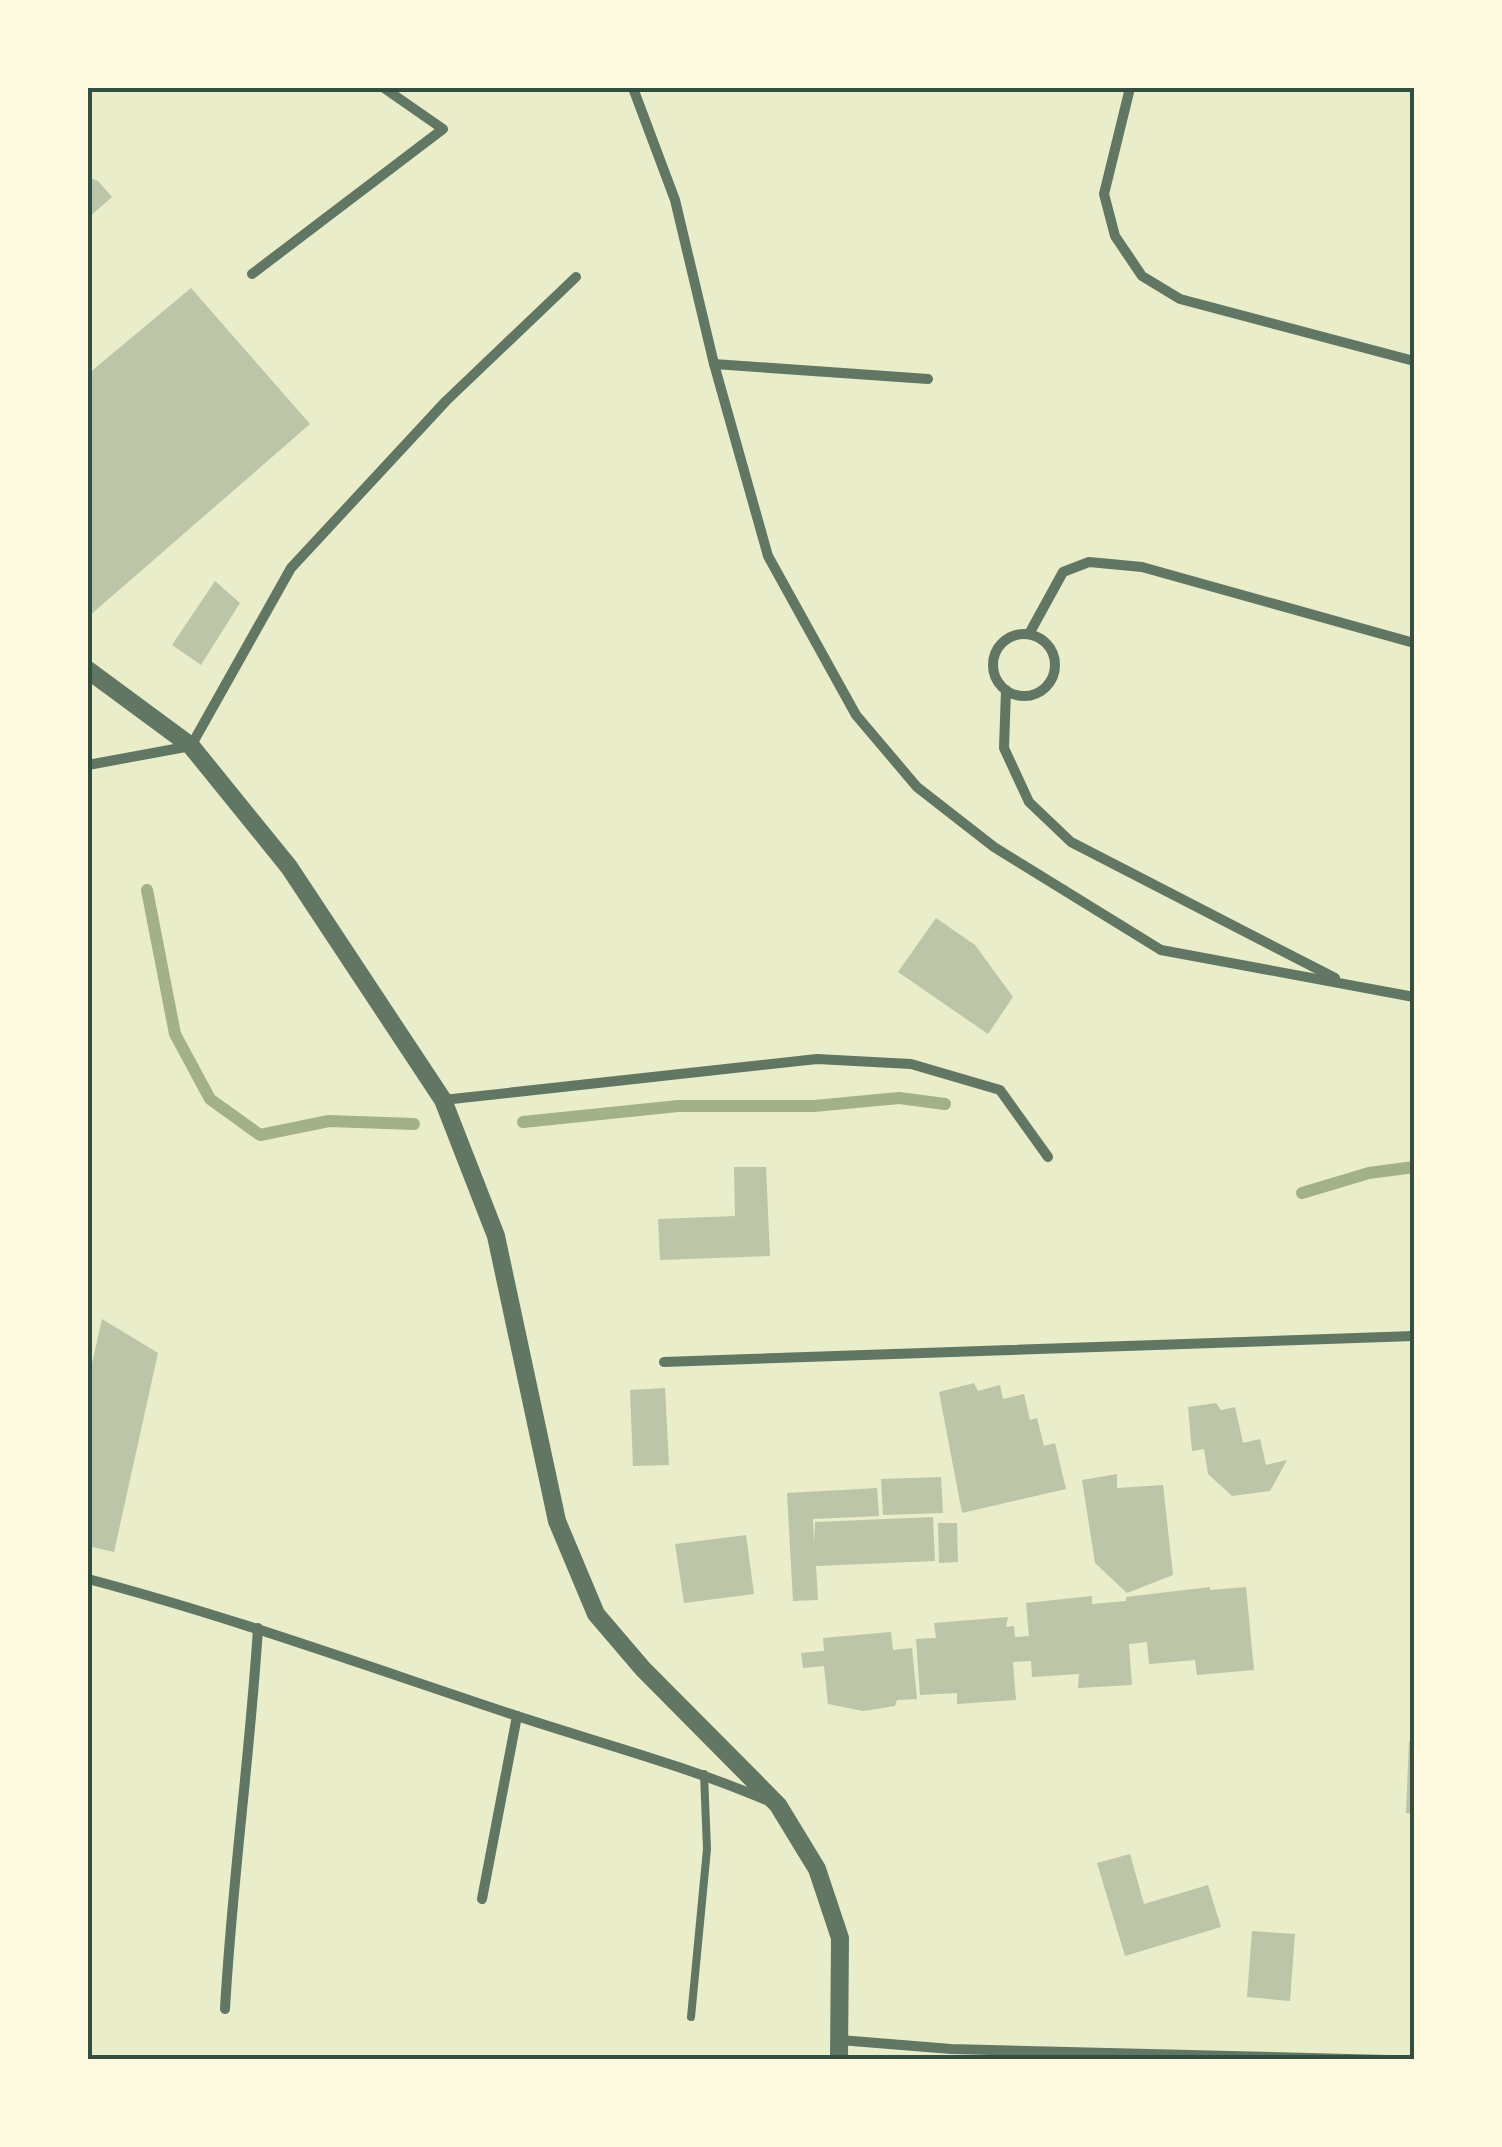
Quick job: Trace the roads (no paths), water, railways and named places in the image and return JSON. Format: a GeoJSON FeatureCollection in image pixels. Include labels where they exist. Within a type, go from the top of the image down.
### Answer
{"type":"FeatureCollection","features":[{"type":"Feature","properties":{"kind":"street"},"geometry":{"type":"LineString","coordinates":[[252,274],[443,129],[384,88]]}},
{"type":"Feature","properties":{"kind":"street"},"geometry":{"type":"LineString","coordinates":[[633,88],[675,200],[714,364],[768,556],[856,715],[917,787],[994,847],[1162,950],[1414,996]]}},
{"type":"Feature","properties":{"kind":"street"},"geometry":{"type":"LineString","coordinates":[[1130,88],[1104,194],[1114,236],[1142,276],[1180,299],[1414,361]]}},
{"type":"Feature","properties":{"kind":"street"},"geometry":{"type":"LineString","coordinates":[[88,766],[191,746],[290,568],[446,401],[576,277]]}},
{"type":"Feature","properties":{"kind":"street"},"geometry":{"type":"LineString","coordinates":[[714,364],[928,379]]}},
{"type":"Feature","properties":{"kind":"street"},"geometry":{"type":"LineString","coordinates":[[1029,634],[1063,572],[1089,562],[1142,567],[1414,643]]}},
{"type":"Feature","properties":{"kind":"street"},"geometry":{"type":"LineString","coordinates":[[1016,634],[1029,634],[1052,650],[1054,677],[1046,688],[1032,696],[1018,696],[996,680],[994,652],[1016,634]]}},
{"type":"Feature","properties":{"kind":"street"},"geometry":{"type":"LineString","coordinates":[[88,670],[191,746],[290,867],[443,1100],[496,1236],[557,1520],[596,1614],[643,1669],[778,1805],[818,1869],[840,1938],[838,2060]]}},
{"type":"Feature","properties":{"kind":"street"},"geometry":{"type":"LineString","coordinates":[[1006,690],[1004,748],[1029,802],[1071,842],[1344,983]]}},
{"type":"Feature","properties":{"kind":"street"},"geometry":{"type":"LineString","coordinates":[[443,1100],[817,1059],[911,1064],[1000,1090],[1048,1156]]}},
{"type":"Feature","properties":{"kind":"street"},"geometry":{"type":"LineString","coordinates":[[664,1362],[1414,1336]]}},
{"type":"Feature","properties":{"kind":"street"},"geometry":{"type":"LineString","coordinates":[[88,1579],[189,1606],[704,1774],[778,1805]]}},
{"type":"Feature","properties":{"kind":"street"},"geometry":{"type":"LineString","coordinates":[[226,2009],[232,1891],[250,1741],[258,1628]]}},
{"type":"Feature","properties":{"kind":"street"},"geometry":{"type":"LineString","coordinates":[[482,1899],[517,1716]]}},
{"type":"Feature","properties":{"kind":"street"},"geometry":{"type":"LineString","coordinates":[[840,2040],[951,2049],[1387,2060]]}},
{"type":"Feature","properties":{"kind":"lane"},"geometry":{"type":"LineString","coordinates":[[692,2017],[707,1848],[704,1774]]}},
{"type":"Feature","properties":{"kind":"waterway"},"geometry":{"type":"LineString","coordinates":[[147,890],[175,1034],[210,1099],[260,1135],[329,1121],[414,1124]]}},
{"type":"Feature","properties":{"kind":"waterway"},"geometry":{"type":"LineString","coordinates":[[523,1122],[678,1106],[814,1106],[899,1098],[945,1104]]}},
{"type":"Feature","properties":{"kind":"waterway"},"geometry":{"type":"LineString","coordinates":[[1302,1193],[1369,1173],[1414,1167]]}}]}
